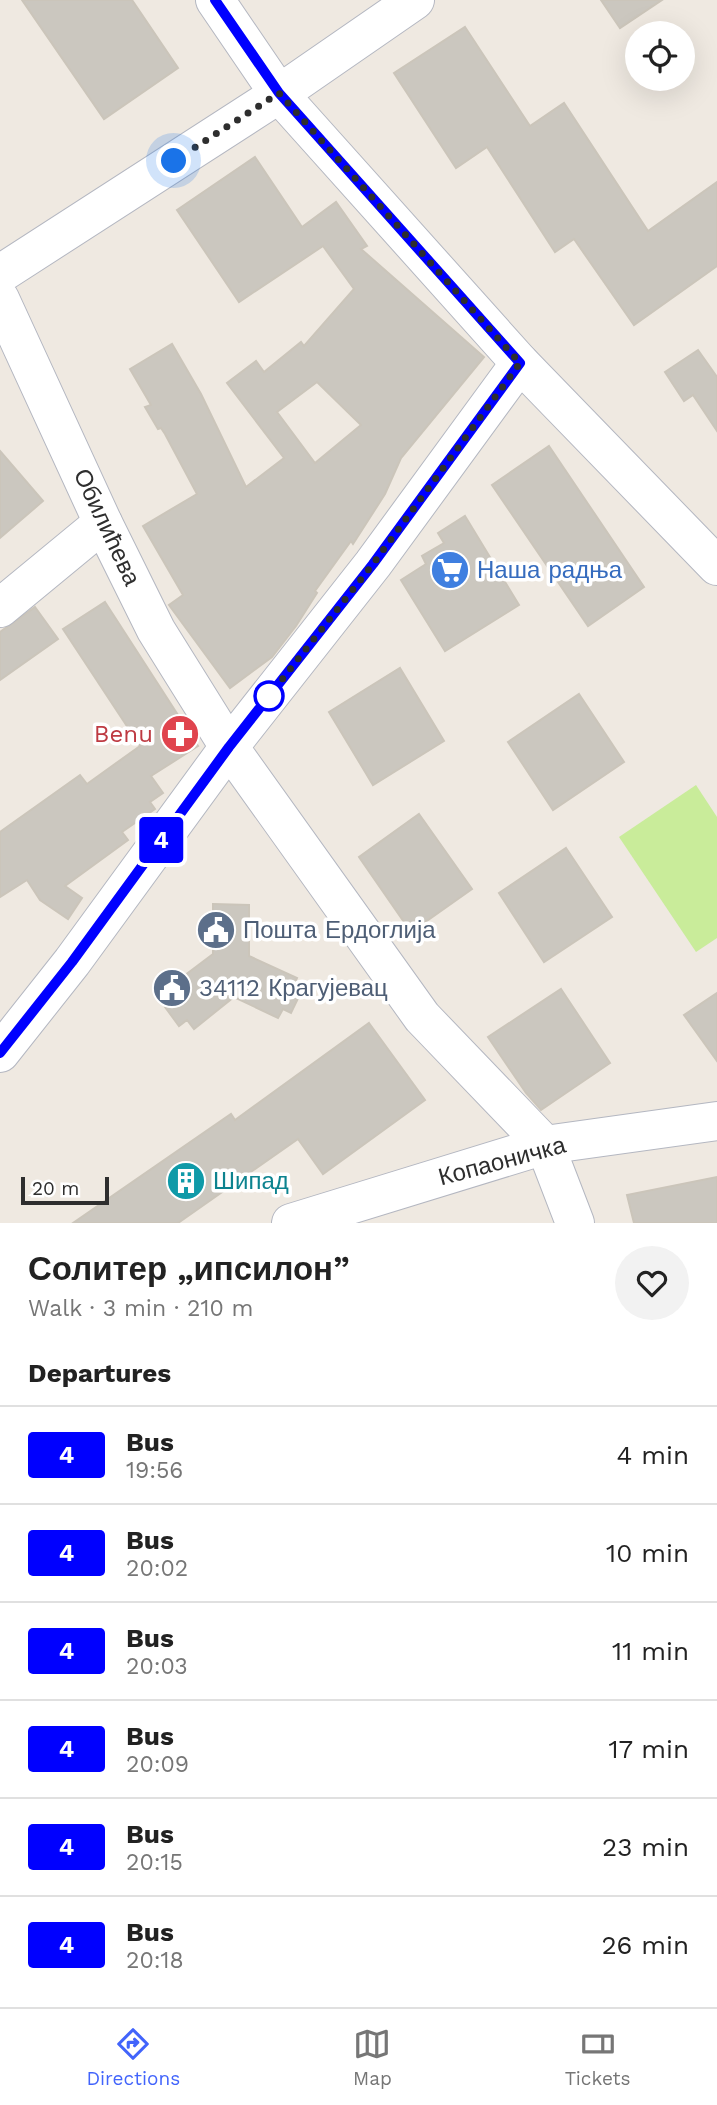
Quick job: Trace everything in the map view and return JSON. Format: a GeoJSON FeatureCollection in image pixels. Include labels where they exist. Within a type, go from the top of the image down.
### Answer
{"type":"FeatureCollection","features":[{"type":"Feature","properties":{"kind":"street"},"geometry":{"type":"LineString","coordinates":[[215,0],[279,93],[520,363],[717,566]]}},
{"type":"Feature","properties":{"kind":"street"},"geometry":{"type":"LineString","coordinates":[[0,274],[279,93],[415,0]]}},
{"type":"Feature","properties":{"kind":"street","name":"Обилићева"},"geometry":{"type":"LineString","coordinates":[[0,299],[103,523],[156,630],[229,747],[422,1017],[545,1145]]}},
{"type":"Feature","properties":{"kind":"street"},"geometry":{"type":"LineString","coordinates":[[0,1053],[72,962],[229,747],[373,564],[520,363]]}},
{"type":"Feature","properties":{"kind":"street"},"geometry":{"type":"LineString","coordinates":[[0,608],[103,523]]}},
{"type":"Feature","properties":{"kind":"street","name":"Копаоничка"},"geometry":{"type":"LineString","coordinates":[[291,1223],[545,1145],[717,1121]]}},
{"type":"Feature","properties":{"kind":"street"},"geometry":{"type":"LineString","coordinates":[[545,1145],[575,1223]]}},
{"type":"Feature","properties":{"kind":"green space"},"geometry":{"type":"Polygon","coordinates":[[[696,785],[717,817],[717,938],[696,952],[619,837],[696,785]]]}},
{"type":"Feature","properties":{"kind":"building"},"geometry":{"type":"Polygon","coordinates":[[[22,0],[132,0],[178,68],[104,119],[22,0]]]}},
{"type":"Feature","properties":{"kind":"building"},"geometry":{"type":"Polygon","coordinates":[[[601,0],[662,0],[630,21],[625,21],[625,25],[620,28],[601,0]]]}},
{"type":"Feature","properties":{"kind":"building"},"geometry":{"type":"Polygon","coordinates":[[[465,27],[530,126],[564,103],[648,231],[717,182],[717,266],[634,325],[574,239],[555,252],[487,147],[456,168],[394,73],[465,27]]]}},
{"type":"Feature","properties":{"kind":"building"},"geometry":{"type":"Polygon","coordinates":[[[255,157],[302,227],[336,202],[367,246],[361,249],[484,357],[401,458],[385,494],[353,544],[351,541],[315,591],[317,593],[296,626],[272,657],[230,688],[169,605],[183,595],[143,526],[197,494],[165,434],[161,428],[158,429],[145,407],[151,405],[130,369],[172,344],[201,394],[246,487],[284,458],[227,383],[256,361],[264,372],[301,342],[304,346],[354,289],[323,246],[239,302],[177,210],[255,157]],[[317,382],[277,412],[315,463],[361,425],[317,382]]]}},
{"type":"Feature","properties":{"kind":"building"},"geometry":{"type":"Polygon","coordinates":[[[698,350],[717,377],[717,431],[693,395],[684,401],[665,372],[698,350]]]}},
{"type":"Feature","properties":{"kind":"building"},"geometry":{"type":"Polygon","coordinates":[[[549,446],[644,587],[588,626],[492,485],[549,446]]]}},
{"type":"Feature","properties":{"kind":"building"},"geometry":{"type":"Polygon","coordinates":[[[0,451],[43,501],[0,538],[0,451]]]}},
{"type":"Feature","properties":{"kind":"building"},"geometry":{"type":"Polygon","coordinates":[[[465,516],[519,605],[445,651],[401,580],[426,564],[422,556],[444,543],[438,533],[465,516]]]}},
{"type":"Feature","properties":{"kind":"building"},"geometry":{"type":"Polygon","coordinates":[[[105,602],[198,746],[151,776],[163,793],[150,802],[155,809],[122,832],[128,840],[65,886],[82,898],[68,919],[40,900],[27,880],[0,897],[0,832],[80,775],[87,784],[140,746],[63,629],[105,602]]]}},
{"type":"Feature","properties":{"kind":"building"},"geometry":{"type":"Polygon","coordinates":[[[35,607],[58,639],[0,680],[0,632],[35,607]]]}},
{"type":"Feature","properties":{"kind":"building"},"geometry":{"type":"Polygon","coordinates":[[[400,668],[444,741],[373,785],[329,712],[400,668]]]}},
{"type":"Feature","properties":{"kind":"building"},"geometry":{"type":"Polygon","coordinates":[[[579,694],[624,762],[553,810],[508,742],[579,694]]]}},
{"type":"Feature","properties":{"kind":"building"},"geometry":{"type":"Polygon","coordinates":[[[419,814],[472,889],[411,932],[359,857],[419,814]]]}},
{"type":"Feature","properties":{"kind":"building"},"geometry":{"type":"Polygon","coordinates":[[[566,848],[612,917],[544,962],[499,893],[566,848]]]}},
{"type":"Feature","properties":{"kind":"building"},"geometry":{"type":"Polygon","coordinates":[[[213,904],[249,905],[249,956],[297,978],[293,987],[302,990],[291,1013],[283,1009],[278,1018],[234,997],[194,1029],[187,1020],[179,1026],[165,1007],[172,1002],[164,991],[213,954],[213,904]]]}},
{"type":"Feature","properties":{"kind":"building"},"geometry":{"type":"Polygon","coordinates":[[[561,989],[610,1063],[541,1110],[526,1093],[488,1037],[561,989]]]}},
{"type":"Feature","properties":{"kind":"building"},"geometry":{"type":"Polygon","coordinates":[[[717,993],[717,1061],[684,1015],[717,993]]]}},
{"type":"Feature","properties":{"kind":"building"},"geometry":{"type":"Polygon","coordinates":[[[369,1023],[425,1100],[323,1174],[298,1139],[178,1223],[73,1223],[231,1114],[235,1120],[369,1023]]]}},
{"type":"Feature","properties":{"kind":"building"},"geometry":{"type":"Polygon","coordinates":[[[717,1177],[717,1223],[634,1223],[627,1195],[717,1177]]]}},
{"type":"Feature","properties":{"kind":"bus line","name":"4"},"geometry":{"type":"LineString","coordinates":[[0,1053],[72,962],[229,747],[373,564],[520,363],[279,93],[215,0]]}},
{"type":"Feature","properties":{"kind":"place","name":"Наша радња"},"geometry":{"type":"Point","coordinates":[450,570]}},
{"type":"Feature","properties":{"kind":"place","name":"Benu"},"geometry":{"type":"Point","coordinates":[180,734]}},
{"type":"Feature","properties":{"kind":"place","name":"Пошта Ердоглија"},"geometry":{"type":"Point","coordinates":[216,930]}},
{"type":"Feature","properties":{"kind":"place","name":"34112 Крагујевац"},"geometry":{"type":"Point","coordinates":[172,988]}},
{"type":"Feature","properties":{"kind":"place","name":"Шипад"},"geometry":{"type":"Point","coordinates":[186,1181]}},
{"type":"Feature","properties":{"kind":"route"},"geometry":{"type":"LineString","coordinates":[[174,161],[279,93],[520,363],[373,564],[269,696]]}}]}
